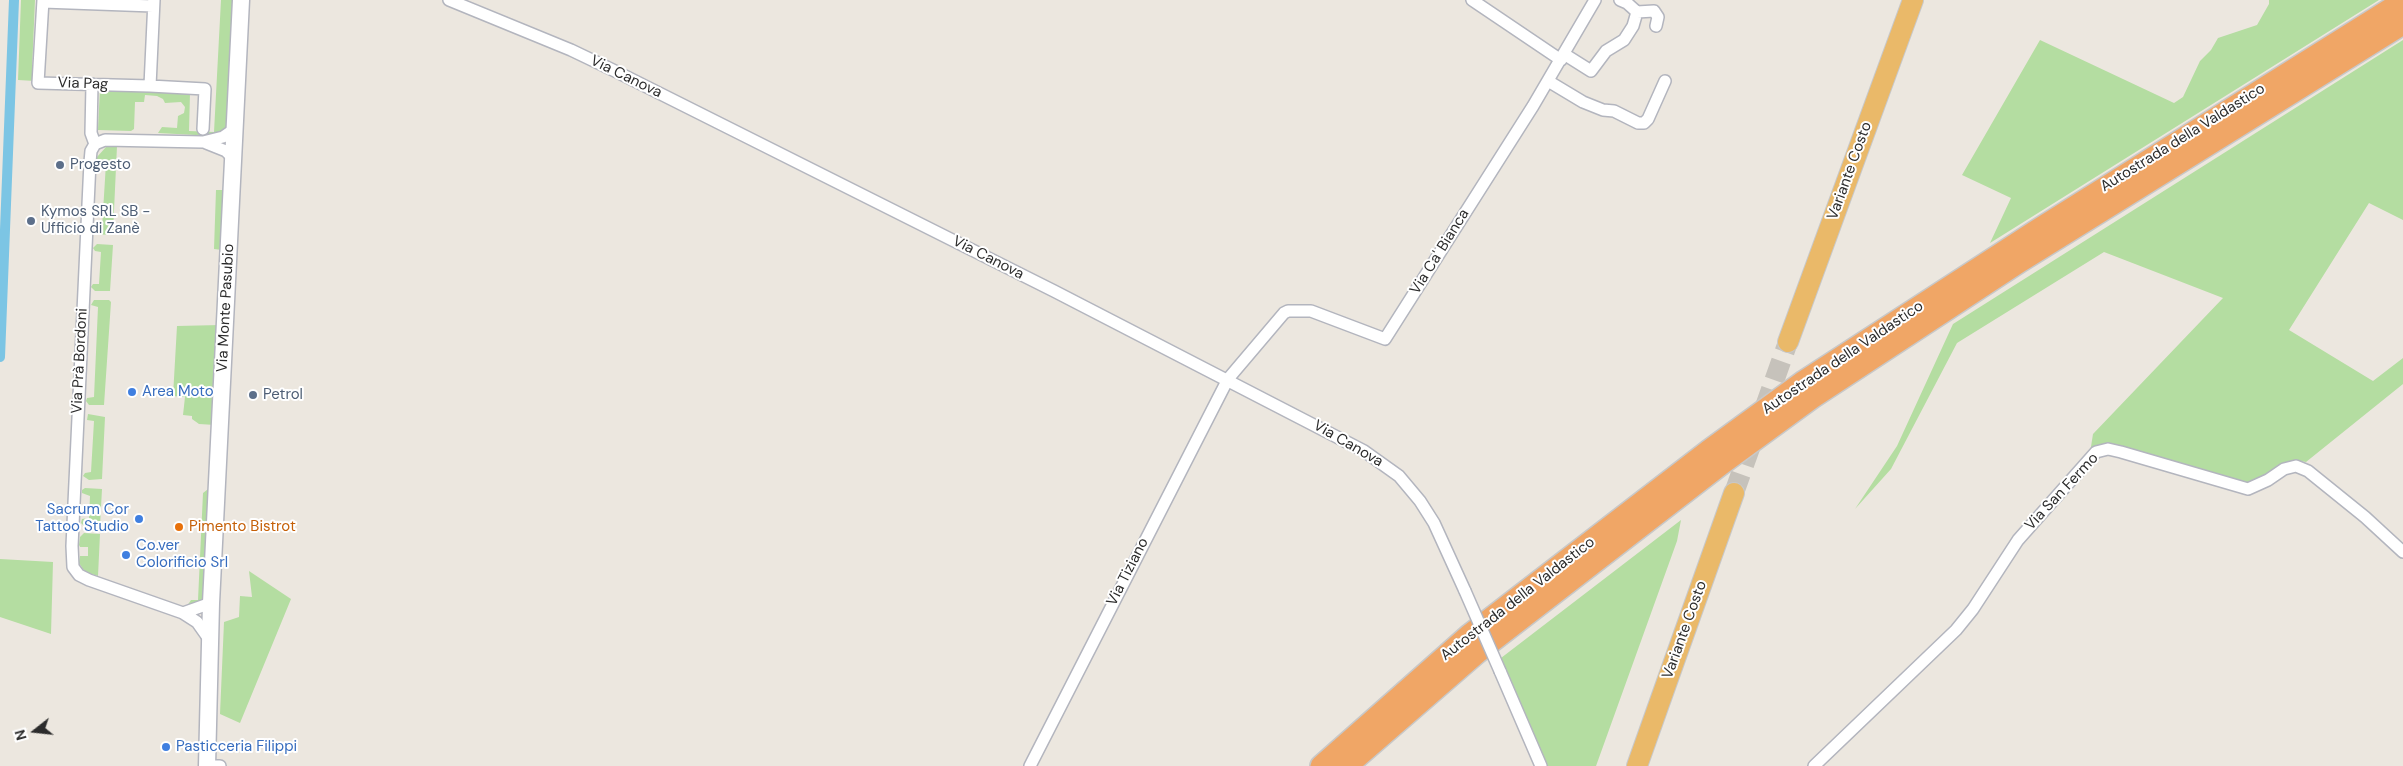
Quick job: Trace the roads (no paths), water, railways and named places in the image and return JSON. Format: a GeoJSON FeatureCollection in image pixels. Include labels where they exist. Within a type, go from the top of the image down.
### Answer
{"type":"FeatureCollection","features":[{"type":"Feature","properties":{"kind":"highway","name":"Variante Costo"},"geometry":{"type":"LineString","coordinates":[[1788,342],[1913,0]]}},
{"type":"Feature","properties":{"kind":"highway","name":"Autostrada della Valdastico"},"geometry":{"type":"LineString","coordinates":[[1320,766],[1469,635],[1708,451],[1804,381],[2036,230],[2403,1]]}},
{"type":"Feature","properties":{"kind":"highway","name":"Autostrada della Valdastico"},"geometry":{"type":"LineString","coordinates":[[1347,766],[1477,652],[1723,463],[1812,398],[2020,261],[2403,24]]}},
{"type":"Feature","properties":{"kind":"highway","name":"Variante Costo"},"geometry":{"type":"LineString","coordinates":[[1637,766],[1734,493]]}},
{"type":"Feature","properties":{"kind":"main road","name":"Via Monte Pasubio"},"geometry":{"type":"LineString","coordinates":[[207,766],[209,638],[241,0]]}},
{"type":"Feature","properties":{"kind":"street","name":"Via Canova"},"geometry":{"type":"LineString","coordinates":[[449,0],[570,50],[617,72],[1228,379],[1364,450],[1399,476],[1420,501],[1434,523],[1541,766]]}},
{"type":"Feature","properties":{"kind":"street"},"geometry":{"type":"LineString","coordinates":[[1472,0],[1563,57],[1591,71],[1606,51],[1624,40],[1633,26],[1637,12]]}},
{"type":"Feature","properties":{"kind":"street"},"geometry":{"type":"LineString","coordinates":[[1594,2],[1604,0]]}},
{"type":"Feature","properties":{"kind":"street"},"geometry":{"type":"LineString","coordinates":[[1620,0],[1627,3],[1637,12],[1654,11],[1658,17],[1656,26]]}},
{"type":"Feature","properties":{"kind":"street"},"geometry":{"type":"LineString","coordinates":[[43,1],[154,3],[150,86]]}},
{"type":"Feature","properties":{"kind":"street","name":"Via Pag"},"geometry":{"type":"LineString","coordinates":[[43,1],[38,82],[205,89],[203,129]]}},
{"type":"Feature","properties":{"kind":"street","name":"Via Ca' Bianca"},"geometry":{"type":"LineString","coordinates":[[1228,379],[1284,313],[1288,311],[1312,311],[1385,339],[1548,82],[1594,2]]}},
{"type":"Feature","properties":{"kind":"street"},"geometry":{"type":"LineString","coordinates":[[1548,82],[1583,102],[1603,110],[1614,111],[1638,123],[1644,123],[1648,119],[1665,81]]}},
{"type":"Feature","properties":{"kind":"street"},"geometry":{"type":"LineString","coordinates":[[92,84],[91,133],[95,144],[105,140],[203,142],[223,137],[236,128]]}},
{"type":"Feature","properties":{"kind":"street"},"geometry":{"type":"LineString","coordinates":[[203,142],[226,151],[234,159]]}},
{"type":"Feature","properties":{"kind":"street","name":"Via Prà Bordoni"},"geometry":{"type":"LineString","coordinates":[[95,144],[91,151],[90,162],[72,567],[79,576],[183,612],[197,622],[209,638]]}},
{"type":"Feature","properties":{"kind":"street","name":"Via Tiziano"},"geometry":{"type":"LineString","coordinates":[[1030,766],[1228,379]]}},
{"type":"Feature","properties":{"kind":"street","name":"Via San Fermo"},"geometry":{"type":"LineString","coordinates":[[1814,766],[1956,630],[1973,609],[2018,540],[2096,452],[2108,449],[2248,489],[2268,480],[2284,469],[2296,466],[2308,471],[2365,517],[2403,552]]}},
{"type":"Feature","properties":{"kind":"street"},"geometry":{"type":"LineString","coordinates":[[183,612],[211,603]]}},
{"type":"Feature","properties":{"kind":"street"},"geometry":{"type":"LineString","coordinates":[[215,766],[220,766]]}},
{"type":"Feature","properties":{"kind":"waterway"},"geometry":{"type":"LineString","coordinates":[[0,357],[14,0]]}},
{"type":"Feature","properties":{"kind":"tunnel"},"geometry":{"type":"LineString","coordinates":[[1734,493],[1788,342]]}},
{"type":"Feature","properties":{"kind":"place","name":"Progesto"},"geometry":{"type":"Point","coordinates":[60,165]}},
{"type":"Feature","properties":{"kind":"place","name":"Kymos SRL SB - Ufficio di Zanè"},"geometry":{"type":"Point","coordinates":[31,221]}},
{"type":"Feature","properties":{"kind":"place","name":"Area Moto"},"geometry":{"type":"Point","coordinates":[132,392]}},
{"type":"Feature","properties":{"kind":"place","name":"Petrol"},"geometry":{"type":"Point","coordinates":[253,395]}},
{"type":"Feature","properties":{"kind":"place","name":"Sacrum Cor Tattoo Studio"},"geometry":{"type":"Point","coordinates":[139,519]}},
{"type":"Feature","properties":{"kind":"place","name":"Pimento Bistrot"},"geometry":{"type":"Point","coordinates":[179,527]}},
{"type":"Feature","properties":{"kind":"place","name":"Co.ver Colorificio Srl"},"geometry":{"type":"Point","coordinates":[126,555]}},
{"type":"Feature","properties":{"kind":"place","name":"Pasticceria Filippi"},"geometry":{"type":"Point","coordinates":[166,747]}}]}
